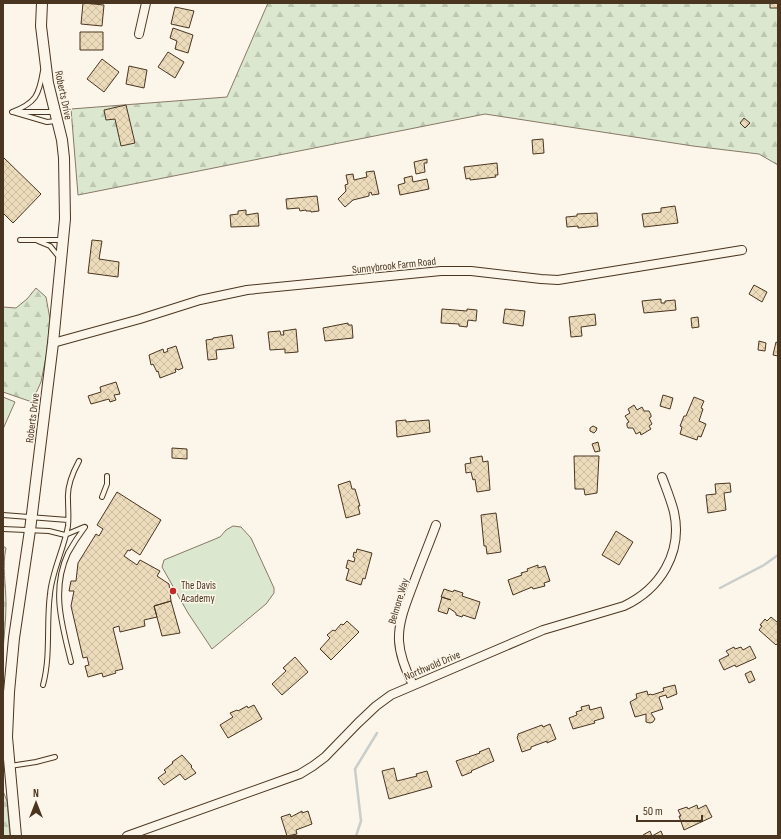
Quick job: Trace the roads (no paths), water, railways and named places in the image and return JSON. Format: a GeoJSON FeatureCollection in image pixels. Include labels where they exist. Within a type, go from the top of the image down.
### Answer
{"type":"FeatureCollection","features":[{"type":"Feature","properties":{"kind":"street","name":"Roberts Drive"},"geometry":{"type":"LineString","coordinates":[[16,836],[5,738],[14,638],[32,518],[53,343],[65,220],[64,158],[62,140],[48,83],[41,26],[42,3]]}},
{"type":"Feature","properties":{"kind":"street"},"geometry":{"type":"LineString","coordinates":[[139,34],[146,3]]}},
{"type":"Feature","properties":{"kind":"street","name":"Sunnybrook Farm Road"},"geometry":{"type":"LineString","coordinates":[[53,343],[140,319],[200,300],[246,290],[441,271],[471,271],[541,280],[558,280],[742,250]]}},
{"type":"Feature","properties":{"kind":"street","name":"Northwold Drive"},"geometry":{"type":"LineString","coordinates":[[127,836],[300,774],[314,766],[325,757],[376,706],[391,695],[543,630],[624,606],[648,592],[667,568],[675,539],[676,526],[674,512],[662,477]]}},
{"type":"Feature","properties":{"kind":"street","name":"Belmore Way"},"geometry":{"type":"LineString","coordinates":[[413,685],[401,656],[399,641],[400,626],[404,608],[436,525]]}},
{"type":"Feature","properties":{"kind":"lane"},"geometry":{"type":"LineString","coordinates":[[12,112],[27,106],[36,98],[40,86],[45,58]]}},
{"type":"Feature","properties":{"kind":"lane"},"geometry":{"type":"LineString","coordinates":[[12,112],[47,122],[56,117]]}},
{"type":"Feature","properties":{"kind":"lane"},"geometry":{"type":"LineString","coordinates":[[12,112],[56,117]]}},
{"type":"Feature","properties":{"kind":"lane"},"geometry":{"type":"LineString","coordinates":[[20,240],[63,240]]}},
{"type":"Feature","properties":{"kind":"lane"},"geometry":{"type":"LineString","coordinates":[[32,240],[50,246],[57,253],[61,262]]}},
{"type":"Feature","properties":{"kind":"lane"},"geometry":{"type":"LineString","coordinates":[[43,685],[47,670],[48,609],[52,577],[68,520],[69,486],[74,469],[79,462]]}},
{"type":"Feature","properties":{"kind":"lane"},"geometry":{"type":"LineString","coordinates":[[102,497],[107,484],[106,476]]}},
{"type":"Feature","properties":{"kind":"lane"},"geometry":{"type":"LineString","coordinates":[[3,515],[68,520]]}},
{"type":"Feature","properties":{"kind":"lane"},"geometry":{"type":"LineString","coordinates":[[3,529],[49,531],[65,535],[85,527],[68,553],[59,586],[59,609],[71,662]]}},
{"type":"Feature","properties":{"kind":"lane"},"geometry":{"type":"LineString","coordinates":[[9,773],[36,762],[55,757]]}},
{"type":"Feature","properties":{"kind":"waterway"},"geometry":{"type":"LineString","coordinates":[[720,588],[764,565],[778,555]]}},
{"type":"Feature","properties":{"kind":"waterway"},"geometry":{"type":"LineString","coordinates":[[356,836],[361,821],[355,769],[377,733]]}},
{"type":"Feature","properties":{"kind":"place","name":"The Davis Academy"},"geometry":{"type":"Point","coordinates":[173,591]}}]}
